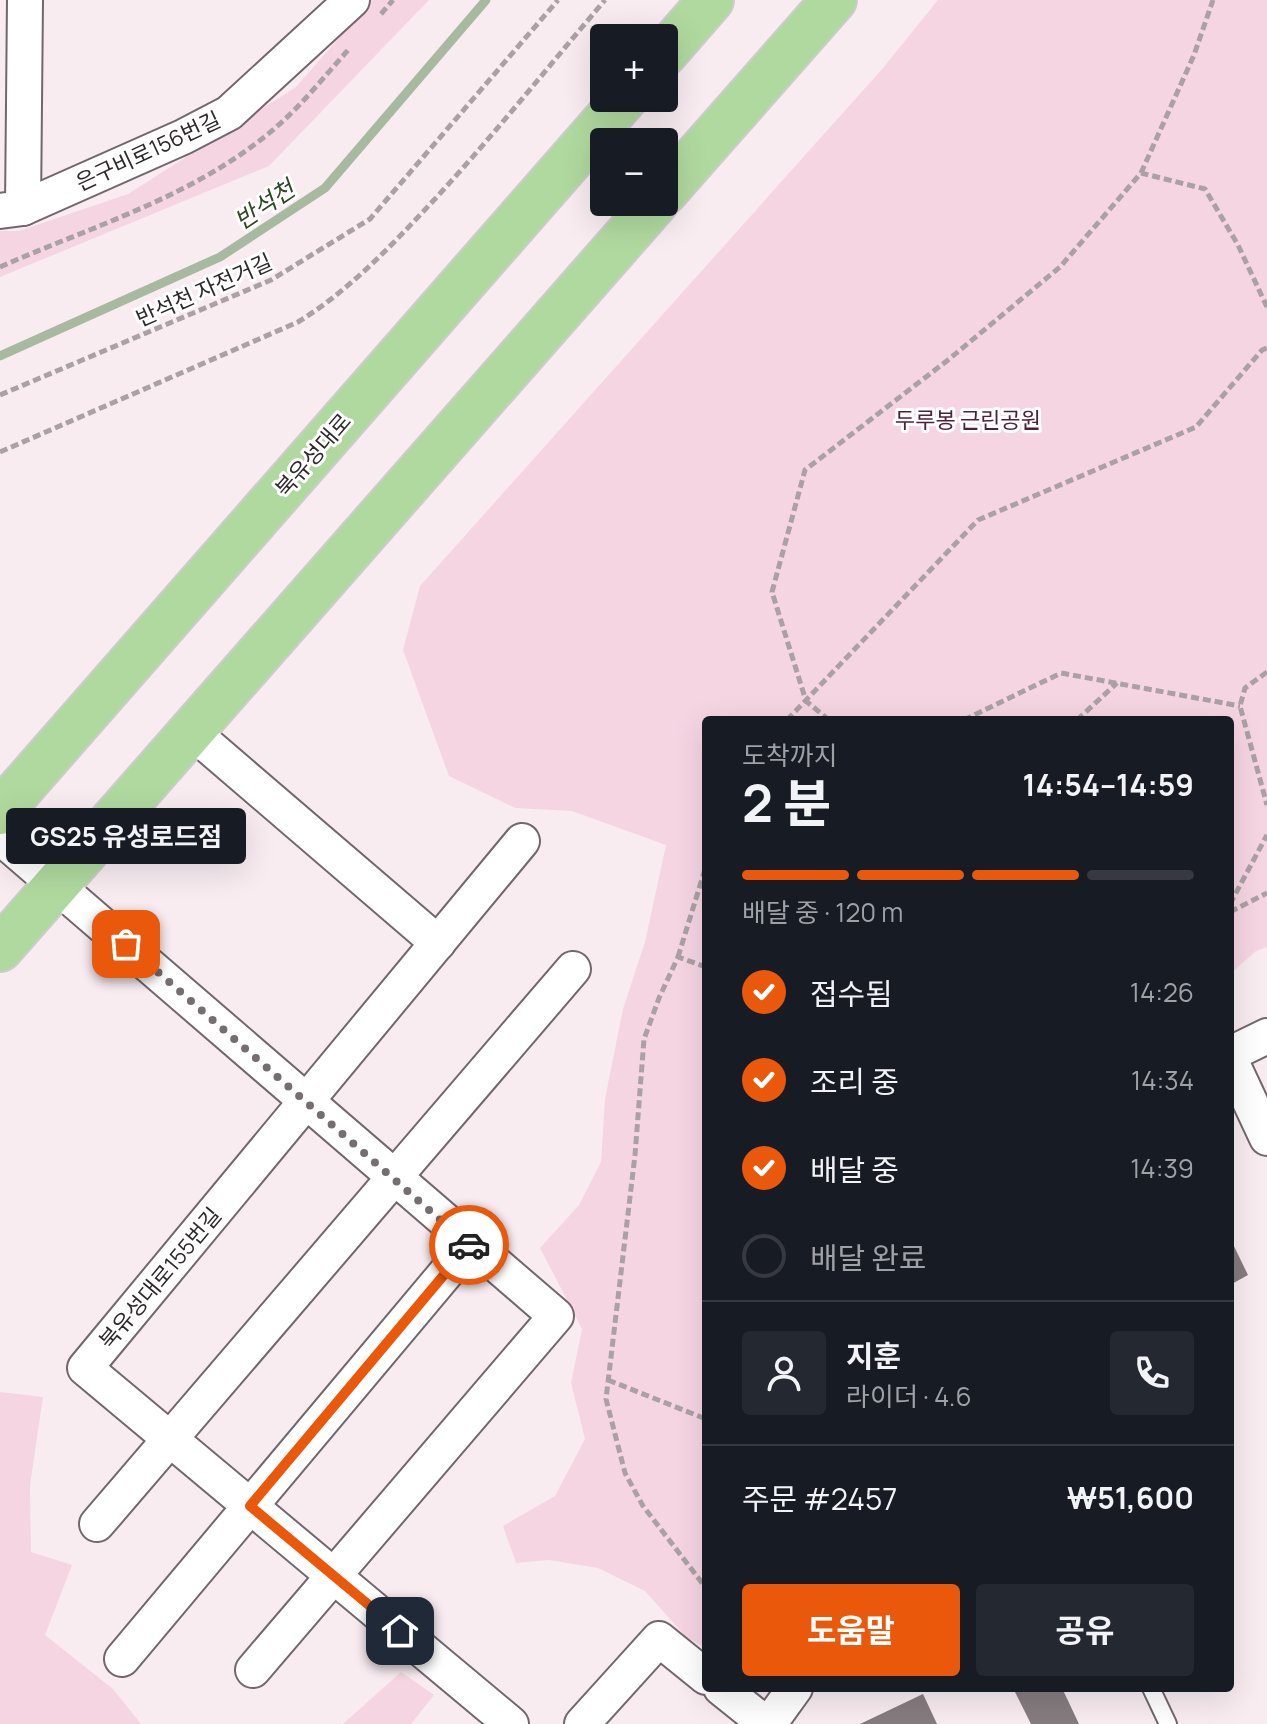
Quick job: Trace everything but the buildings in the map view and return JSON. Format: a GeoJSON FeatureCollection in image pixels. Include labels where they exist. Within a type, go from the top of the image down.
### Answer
{"type":"FeatureCollection","features":[{"type":"Feature","properties":{"kind":"main road"},"geometry":{"type":"LineString","coordinates":[[678,38],[711,0]]}},
{"type":"Feature","properties":{"kind":"main road"},"geometry":{"type":"LineString","coordinates":[[678,177],[834,0]]}},
{"type":"Feature","properties":{"kind":"main road","name":"북유성대로"},"geometry":{"type":"LineString","coordinates":[[0,812],[613,112]]}},
{"type":"Feature","properties":{"kind":"main road"},"geometry":{"type":"LineString","coordinates":[[0,949],[644,216]]}},
{"type":"Feature","properties":{"kind":"street"},"geometry":{"type":"LineString","coordinates":[[12,210],[25,0]]}},
{"type":"Feature","properties":{"kind":"street","name":"은구비로156번길"},"geometry":{"type":"LineString","coordinates":[[12,210],[183,137],[229,113],[352,0]]}},
{"type":"Feature","properties":{"kind":"street"},"geometry":{"type":"LineString","coordinates":[[191,731],[438,943]]}},
{"type":"Feature","properties":{"kind":"street"},"geometry":{"type":"LineString","coordinates":[[0,837],[556,1316],[253,1670]]}},
{"type":"Feature","properties":{"kind":"street","name":"북유성대로155번길"},"geometry":{"type":"LineString","coordinates":[[511,1724],[85,1368],[522,841]]}},
{"type":"Feature","properties":{"kind":"street"},"geometry":{"type":"LineString","coordinates":[[97,1524],[573,969]]}},
{"type":"Feature","properties":{"kind":"street"},"geometry":{"type":"LineString","coordinates":[[1234,1054],[1267,1036]]}},
{"type":"Feature","properties":{"kind":"street"},"geometry":{"type":"LineString","coordinates":[[1234,1065],[1267,1138]]}},
{"type":"Feature","properties":{"kind":"street"},"geometry":{"type":"LineString","coordinates":[[122,1659],[471,1243]]}},
{"type":"Feature","properties":{"kind":"street"},"geometry":{"type":"LineString","coordinates":[[582,1724],[659,1639],[702,1674]]}},
{"type":"Feature","properties":{"kind":"street"},"geometry":{"type":"LineString","coordinates":[[726,1692],[767,1724],[792,1692]]}},
{"type":"Feature","properties":{"kind":"lane"},"geometry":{"type":"LineString","coordinates":[[1153,1692],[1168,1724]]}},
{"type":"Feature","properties":{"kind":"path","name":"반석천 자전거길"},"geometry":{"type":"LineString","coordinates":[[0,395],[271,280],[370,219],[558,0]]}},
{"type":"Feature","properties":{"kind":"path"},"geometry":{"type":"LineString","coordinates":[[0,452],[298,322],[326,305],[408,228],[472,158],[605,0]]}},
{"type":"Feature","properties":{"kind":"path"},"geometry":{"type":"LineString","coordinates":[[824,716],[806,701],[772,592],[805,470],[948,360],[1060,267],[1141,173],[1194,55],[1213,0]]}},
{"type":"Feature","properties":{"kind":"path"},"geometry":{"type":"LineString","coordinates":[[1141,173],[1205,189],[1238,245],[1267,307]]}},
{"type":"Feature","properties":{"kind":"path"},"geometry":{"type":"LineString","coordinates":[[791,716],[978,520],[1196,427],[1267,348]]}},
{"type":"Feature","properties":{"kind":"path"},"geometry":{"type":"LineString","coordinates":[[1267,672],[1245,688],[1240,706],[1267,805]]}},
{"type":"Feature","properties":{"kind":"path"},"geometry":{"type":"LineString","coordinates":[[972,716],[1061,673],[1240,706]]}},
{"type":"Feature","properties":{"kind":"path"},"geometry":{"type":"LineString","coordinates":[[1081,716],[1117,683]]}},
{"type":"Feature","properties":{"kind":"path"},"geometry":{"type":"LineString","coordinates":[[1234,897],[1267,835]]}},
{"type":"Feature","properties":{"kind":"path"},"geometry":{"type":"LineString","coordinates":[[702,879],[678,957],[644,1039],[635,1155],[606,1399],[625,1473],[643,1506],[702,1583]]}},
{"type":"Feature","properties":{"kind":"path"},"geometry":{"type":"LineString","coordinates":[[1234,910],[1267,893]]}},
{"type":"Feature","properties":{"kind":"path"},"geometry":{"type":"LineString","coordinates":[[678,957],[702,966]]}},
{"type":"Feature","properties":{"kind":"path"},"geometry":{"type":"LineString","coordinates":[[608,1380],[702,1417]]}},
{"type":"Feature","properties":{"kind":"green space"},"geometry":{"type":"Polygon","coordinates":[[[372,0],[429,0],[269,166],[0,277],[0,231],[19,231],[128,194],[296,87],[372,0]]]}},
{"type":"Feature","properties":{"kind":"green space","name":"두루봉 근린공원"},"geometry":{"type":"Polygon","coordinates":[[[938,0],[1267,0],[1267,947],[1256,951],[1234,970],[1234,716],[702,716],[702,1646],[686,1637],[645,1591],[598,1568],[549,1560],[516,1563],[503,1526],[555,1496],[585,1439],[571,1383],[582,1329],[540,1248],[579,1205],[601,1162],[605,1099],[623,1009],[645,942],[666,845],[572,811],[515,808],[449,776],[403,650],[420,586],[883,68],[938,0]]]}},
{"type":"Feature","properties":{"kind":"green space"},"geometry":{"type":"Polygon","coordinates":[[[0,1392],[43,1397],[30,1485],[31,1552],[72,1565],[45,1635],[113,1689],[141,1724],[0,1724],[0,1392]]]}},
{"type":"Feature","properties":{"kind":"green space"},"geometry":{"type":"Polygon","coordinates":[[[401,1672],[434,1695],[411,1724],[343,1724],[401,1672]]]}},
{"type":"Feature","properties":{"kind":"waterway","name":"반석천"},"geometry":{"type":"LineString","coordinates":[[0,356],[220,257],[325,188],[486,0]]}},
{"type":"Feature","properties":{"kind":"way so far"},"geometry":{"type":"LineString","coordinates":[[126,944],[471,1243],[469,1245]]}},
{"type":"Feature","properties":{"kind":"place","name":"GS25 유성로드점"},"geometry":{"type":"Point","coordinates":[126,944]}},
{"type":"Feature","properties":{"kind":"route"},"geometry":{"type":"LineString","coordinates":[[400,1631],[250,1506],[469,1245]]}}]}
